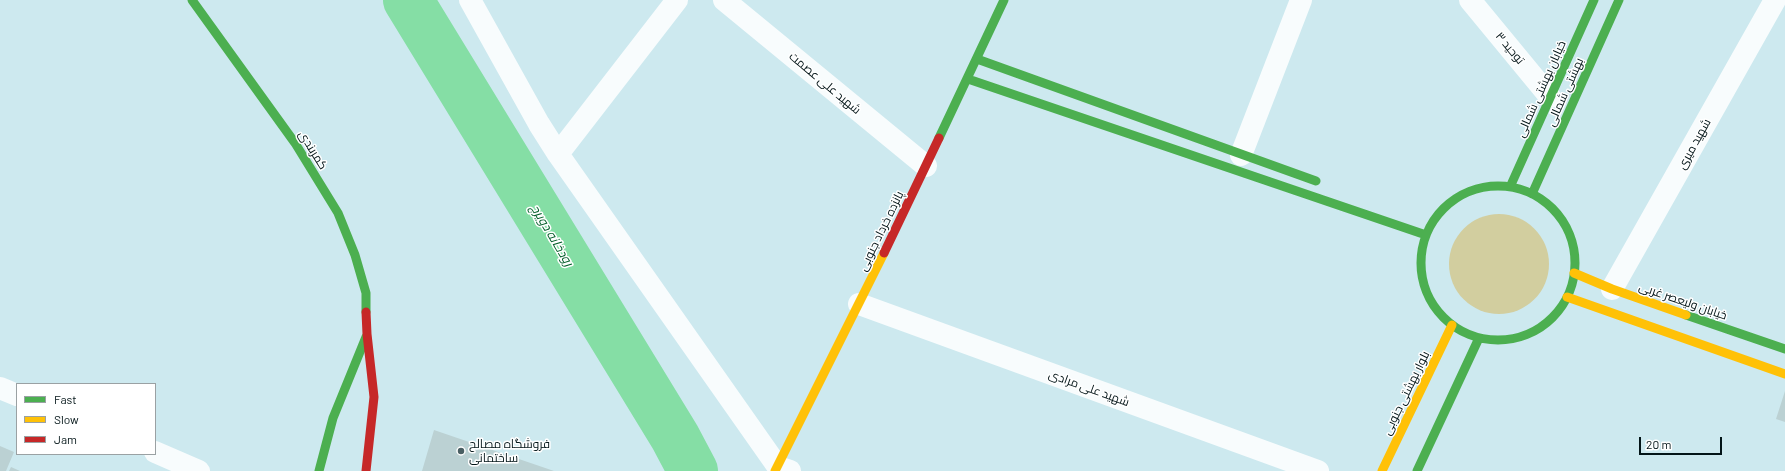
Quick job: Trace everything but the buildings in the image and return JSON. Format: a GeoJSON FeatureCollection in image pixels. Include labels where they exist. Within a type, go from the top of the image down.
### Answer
{"type":"FeatureCollection","features":[{"type":"Feature","properties":{"kind":"main road","name":"کمربندی"},"geometry":{"type":"LineString","coordinates":[[192,0],[295,143],[338,213],[355,255],[366,294],[367,334],[374,397],[366,471]]}},
{"type":"Feature","properties":{"kind":"main road","name":"پانزده خرداد جنوبی"},"geometry":{"type":"LineString","coordinates":[[781,470],[859,304],[968,79],[1004,0]]}},
{"type":"Feature","properties":{"kind":"main road","name":"خیابان بهشتی شمالی"},"geometry":{"type":"LineString","coordinates":[[1510,187],[1594,0]]}},
{"type":"Feature","properties":{"kind":"main road","name":"بهشتی شمالی"},"geometry":{"type":"LineString","coordinates":[[1532,194],[1619,0]]}},
{"type":"Feature","properties":{"kind":"main road"},"geometry":{"type":"LineString","coordinates":[[977,60],[1322,183]]}},
{"type":"Feature","properties":{"kind":"main road"},"geometry":{"type":"LineString","coordinates":[[968,79],[1426,235]]}},
{"type":"Feature","properties":{"kind":"main road"},"geometry":{"type":"LineString","coordinates":[[1492,186],[1510,187],[1532,194],[1548,205],[1564,224],[1570,235],[1574,254],[1574,272],[1567,297],[1555,314],[1540,327],[1521,336],[1500,340],[1479,338],[1452,325],[1434,307],[1423,284],[1420,259],[1429,220],[1458,197],[1475,190],[1492,186]]}},
{"type":"Feature","properties":{"kind":"main road","name":"خیابان ولیعصر غربی"},"geometry":{"type":"LineString","coordinates":[[1574,272],[1612,289],[1785,349]]}},
{"type":"Feature","properties":{"kind":"main road"},"geometry":{"type":"LineString","coordinates":[[1567,297],[1785,374]]}},
{"type":"Feature","properties":{"kind":"main road","name":"بلوار بهشتی جنوبی"},"geometry":{"type":"LineString","coordinates":[[1382,471],[1452,325]]}},
{"type":"Feature","properties":{"kind":"main road","name":"کمربندی"},"geometry":{"type":"LineString","coordinates":[[319,471],[333,418],[367,334]]}},
{"type":"Feature","properties":{"kind":"main road"},"geometry":{"type":"LineString","coordinates":[[1418,471],[1479,338]]}},
{"type":"Feature","properties":{"kind":"street"},"geometry":{"type":"LineString","coordinates":[[470,0],[539,124],[558,154],[781,470]]}},
{"type":"Feature","properties":{"kind":"street"},"geometry":{"type":"LineString","coordinates":[[558,154],[677,0]]}},
{"type":"Feature","properties":{"kind":"street","name":"شهید علی عصمت"},"geometry":{"type":"LineString","coordinates":[[724,0],[926,166]]}},
{"type":"Feature","properties":{"kind":"street"},"geometry":{"type":"LineString","coordinates":[[1241,155],[1301,0]]}},
{"type":"Feature","properties":{"kind":"street","name":"توحید ۳"},"geometry":{"type":"LineString","coordinates":[[1470,0],[1550,96]]}},
{"type":"Feature","properties":{"kind":"street","name":"شهید میری"},"geometry":{"type":"LineString","coordinates":[[1612,289],[1775,0]]}},
{"type":"Feature","properties":{"kind":"street","name":"شهید علی مرادی"},"geometry":{"type":"LineString","coordinates":[[859,304],[1318,471]]}},
{"type":"Feature","properties":{"kind":"street"},"geometry":{"type":"LineString","coordinates":[[0,388],[16,394]]}},
{"type":"Feature","properties":{"kind":"street"},"geometry":{"type":"LineString","coordinates":[[156,452],[199,471]]}},
{"type":"Feature","properties":{"kind":"shaded area"},"geometry":{"type":"Polygon","coordinates":[[[1499,214],[1518,218],[1534,229],[1545,245],[1549,264],[1545,283],[1534,299],[1518,310],[1499,314],[1480,310],[1464,299],[1453,283],[1449,264],[1453,245],[1464,229],[1480,218],[1499,214]]]}},
{"type":"Feature","properties":{"kind":"waterway","name":"رودخانه دویرج"},"geometry":{"type":"LineString","coordinates":[[408,0],[675,437],[693,471]]}},
{"type":"Feature","properties":{"kind":"traffic: fast"},"geometry":{"type":"LineString","coordinates":[[192,0],[295,143],[338,213],[355,255],[366,293],[366,312]]}},
{"type":"Feature","properties":{"kind":"traffic: fast"},"geometry":{"type":"LineString","coordinates":[[939,138],[1004,0]]}},
{"type":"Feature","properties":{"kind":"traffic: fast"},"geometry":{"type":"LineString","coordinates":[[1510,187],[1594,0]]}},
{"type":"Feature","properties":{"kind":"traffic: fast"},"geometry":{"type":"LineString","coordinates":[[1532,194],[1619,0]]}},
{"type":"Feature","properties":{"kind":"traffic: fast"},"geometry":{"type":"LineString","coordinates":[[977,59],[1316,181]]}},
{"type":"Feature","properties":{"kind":"traffic: fast"},"geometry":{"type":"LineString","coordinates":[[968,79],[1426,235]]}},
{"type":"Feature","properties":{"kind":"traffic: fast"},"geometry":{"type":"LineString","coordinates":[[1498,186],[1513,188],[1534,195],[1541,199],[1557,214],[1562,220],[1569,234],[1575,263],[1573,278],[1566,299],[1562,306],[1547,322],[1541,327],[1527,334],[1498,340],[1483,338],[1462,331],[1455,327],[1439,312],[1434,306],[1427,292],[1421,263],[1423,248],[1430,227],[1434,220],[1449,204],[1455,199],[1469,192],[1498,186]]}},
{"type":"Feature","properties":{"kind":"traffic: fast"},"geometry":{"type":"LineString","coordinates":[[1686,315],[1785,349]]}},
{"type":"Feature","properties":{"kind":"traffic: fast"},"geometry":{"type":"LineString","coordinates":[[319,471],[333,418],[366,337]]}},
{"type":"Feature","properties":{"kind":"traffic: fast"},"geometry":{"type":"LineString","coordinates":[[1417,471],[1479,338]]}},
{"type":"Feature","properties":{"kind":"traffic: slow"},"geometry":{"type":"LineString","coordinates":[[775,471],[884,253]]}},
{"type":"Feature","properties":{"kind":"traffic: slow"},"geometry":{"type":"LineString","coordinates":[[1574,273],[1612,289],[1686,315]]}},
{"type":"Feature","properties":{"kind":"traffic: slow"},"geometry":{"type":"LineString","coordinates":[[1567,297],[1785,374]]}},
{"type":"Feature","properties":{"kind":"traffic: slow"},"geometry":{"type":"LineString","coordinates":[[1382,471],[1452,325]]}},
{"type":"Feature","properties":{"kind":"traffic: jam"},"geometry":{"type":"LineString","coordinates":[[884,253],[939,138]]}},
{"type":"Feature","properties":{"kind":"traffic: jam"},"geometry":{"type":"LineString","coordinates":[[366,312],[374,397],[366,471]]}},
{"type":"Feature","properties":{"kind":"place","name":"فروشگاه مصالح ساختمانی"},"geometry":{"type":"Point","coordinates":[461,451]}}]}
